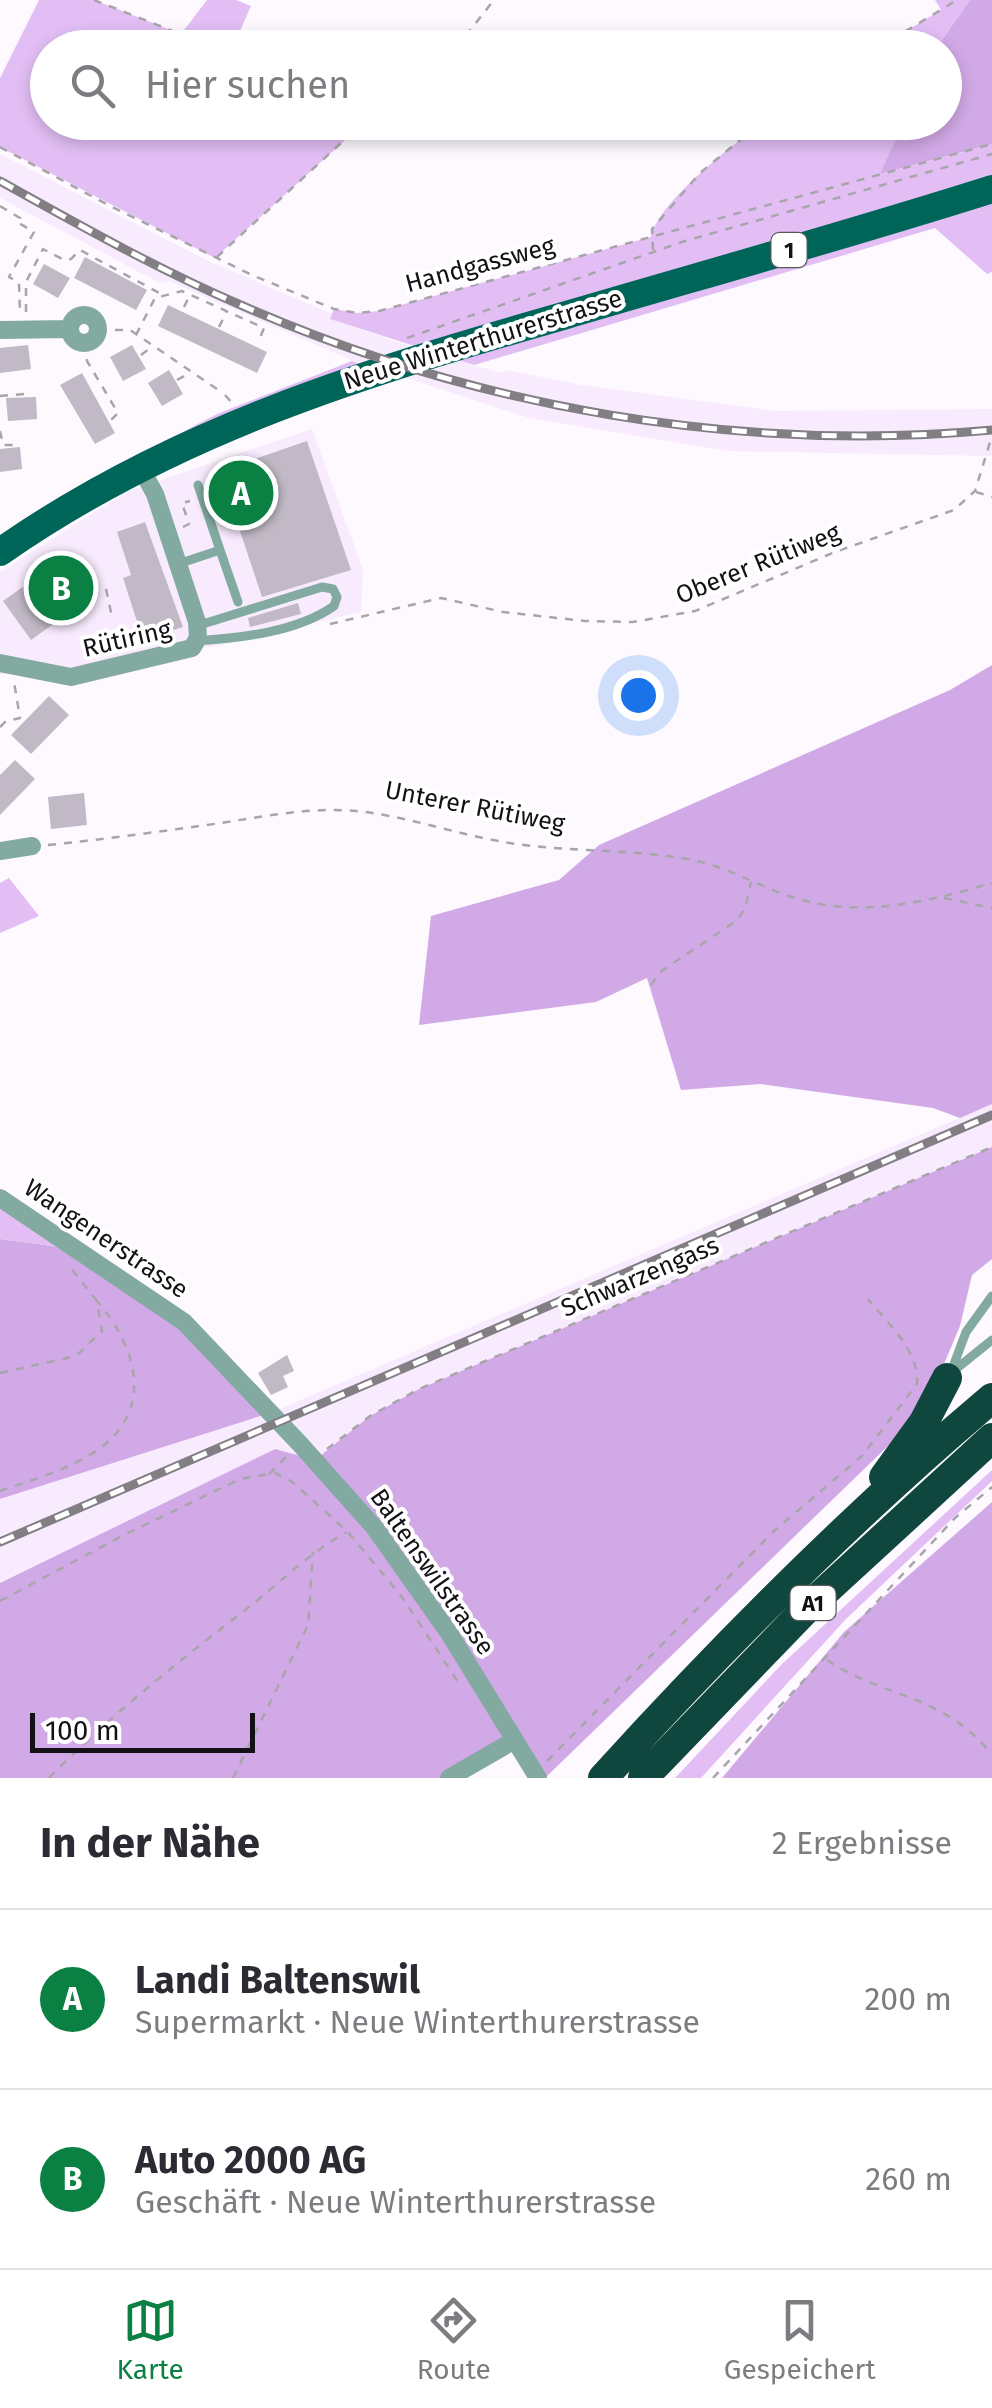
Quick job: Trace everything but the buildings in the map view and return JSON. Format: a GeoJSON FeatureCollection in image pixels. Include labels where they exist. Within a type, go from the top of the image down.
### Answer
{"type":"FeatureCollection","features":[{"type":"Feature","properties":{"kind":"highway","name":"A1"},"geometry":{"type":"LineString","coordinates":[[853,1522],[924,1422],[949,1376]]}},
{"type":"Feature","properties":{"kind":"highway","name":"A1"},"geometry":{"type":"LineString","coordinates":[[603,1778],[711,1662],[853,1522],[992,1398]]}},
{"type":"Feature","properties":{"kind":"highway","name":"A1"},"geometry":{"type":"LineString","coordinates":[[643,1778],[822,1594],[992,1438]]}},
{"type":"Feature","properties":{"kind":"main road","name":"Neue Winterthurerstrasse"},"geometry":{"type":"LineString","coordinates":[[0,552],[140,467],[255,414],[374,372],[992,189]]}},
{"type":"Feature","properties":{"kind":"street"},"geometry":{"type":"LineString","coordinates":[[0,330],[69,328],[74,318],[84,314],[95,319],[92,337]]}},
{"type":"Feature","properties":{"kind":"street","name":"Rütiring"},"geometry":{"type":"LineString","coordinates":[[6,664],[71,677],[192,648],[197,632],[178,564],[155,494],[140,467]]}},
{"type":"Feature","properties":{"kind":"street"},"geometry":{"type":"LineString","coordinates":[[0,851],[32,846]]}},
{"type":"Feature","properties":{"kind":"street","name":"Wangenerstrasse"},"geometry":{"type":"LineString","coordinates":[[0,1198],[184,1322]]}},
{"type":"Feature","properties":{"kind":"street","name":"Baltenswilstrasse"},"geometry":{"type":"LineString","coordinates":[[184,1322],[374,1527],[449,1632],[536,1775]]}},
{"type":"Feature","properties":{"kind":"street"},"geometry":{"type":"LineString","coordinates":[[448,1778],[513,1741]]}},
{"type":"Feature","properties":{"kind":"lane"},"geometry":{"type":"LineString","coordinates":[[198,485],[247,634]]}},
{"type":"Feature","properties":{"kind":"lane"},"geometry":{"type":"LineString","coordinates":[[178,564],[220,550]]}},
{"type":"Feature","properties":{"kind":"lane"},"geometry":{"type":"LineString","coordinates":[[322,586],[333,589],[337,597],[334,606],[315,620],[247,634],[197,632],[206,623],[240,607],[322,586]]}},
{"type":"Feature","properties":{"kind":"lane"},"geometry":{"type":"LineString","coordinates":[[949,1376],[966,1332],[992,1296]]}},
{"type":"Feature","properties":{"kind":"lane"},"geometry":{"type":"LineString","coordinates":[[949,1376],[992,1340]]}},
{"type":"Feature","properties":{"kind":"path"},"geometry":{"type":"LineString","coordinates":[[94,0],[170,30]]}},
{"type":"Feature","properties":{"kind":"path"},"geometry":{"type":"LineString","coordinates":[[470,30],[494,0]]}},
{"type":"Feature","properties":{"kind":"path"},"geometry":{"type":"LineString","coordinates":[[908,30],[957,0]]}},
{"type":"Feature","properties":{"kind":"path"},"geometry":{"type":"LineString","coordinates":[[216,258],[344,140]]}},
{"type":"Feature","properties":{"kind":"path"},"geometry":{"type":"LineString","coordinates":[[654,251],[654,227],[690,184],[741,140]]}},
{"type":"Feature","properties":{"kind":"path","name":"Handgassweg"},"geometry":{"type":"LineString","coordinates":[[0,147],[216,258],[323,305],[345,312],[368,312],[992,144]]}},
{"type":"Feature","properties":{"kind":"path"},"geometry":{"type":"LineString","coordinates":[[0,206],[34,232],[9,277]]}},
{"type":"Feature","properties":{"kind":"path"},"geometry":{"type":"LineString","coordinates":[[24,329],[26,282],[44,249],[64,260],[80,250],[163,296]]}},
{"type":"Feature","properties":{"kind":"path"},"geometry":{"type":"LineString","coordinates":[[0,272],[19,282],[24,329]]}},
{"type":"Feature","properties":{"kind":"path"},"geometry":{"type":"LineString","coordinates":[[136,335],[155,298],[182,291],[264,328],[258,343]]}},
{"type":"Feature","properties":{"kind":"path"},"geometry":{"type":"LineString","coordinates":[[184,307],[190,294]]}},
{"type":"Feature","properties":{"kind":"path"},"geometry":{"type":"LineString","coordinates":[[219,327],[227,312]]}},
{"type":"Feature","properties":{"kind":"path"},"geometry":{"type":"LineString","coordinates":[[111,420],[118,413],[87,362],[92,337],[130,330],[232,403]]}},
{"type":"Feature","properties":{"kind":"path"},"geometry":{"type":"LineString","coordinates":[[141,355],[153,346]]}},
{"type":"Feature","properties":{"kind":"path"},"geometry":{"type":"LineString","coordinates":[[177,380],[191,372]]}},
{"type":"Feature","properties":{"kind":"path"},"geometry":{"type":"LineString","coordinates":[[90,384],[98,380]]}},
{"type":"Feature","properties":{"kind":"path"},"geometry":{"type":"LineString","coordinates":[[0,396],[25,397]]}},
{"type":"Feature","properties":{"kind":"path"},"geometry":{"type":"LineString","coordinates":[[0,431],[3,446],[14,447]]}},
{"type":"Feature","properties":{"kind":"path"},"geometry":{"type":"LineString","coordinates":[[992,436],[975,492],[992,497]]}},
{"type":"Feature","properties":{"kind":"path"},"geometry":{"type":"LineString","coordinates":[[985,459],[992,458]]}},
{"type":"Feature","properties":{"kind":"path","name":"Oberer Rütiweg"},"geometry":{"type":"LineString","coordinates":[[326,625],[442,598],[556,619],[634,622],[675,616],[716,604],[835,552],[954,510],[975,492]]}},
{"type":"Feature","properties":{"kind":"path"},"geometry":{"type":"LineString","coordinates":[[167,532],[189,524],[182,503],[202,496]]}},
{"type":"Feature","properties":{"kind":"path"},"geometry":{"type":"LineString","coordinates":[[106,589],[112,617]]}},
{"type":"Feature","properties":{"kind":"path"},"geometry":{"type":"LineString","coordinates":[[0,727],[6,720],[20,718],[6,664]]}},
{"type":"Feature","properties":{"kind":"path","name":"Unterer Rütiweg"},"geometry":{"type":"LineString","coordinates":[[32,846],[337,810],[408,819],[540,848],[690,859],[805,901],[844,906],[911,904],[992,883]]}},
{"type":"Feature","properties":{"kind":"path"},"geometry":{"type":"LineString","coordinates":[[651,985],[660,972],[736,921],[747,902],[752,880]]}},
{"type":"Feature","properties":{"kind":"path"},"geometry":{"type":"LineString","coordinates":[[942,897],[992,908]]}},
{"type":"Feature","properties":{"kind":"path","name":"Schwarzengass"},"geometry":{"type":"LineString","coordinates":[[315,1460],[370,1416],[419,1389],[992,1147]]}},
{"type":"Feature","properties":{"kind":"path"},"geometry":{"type":"LineString","coordinates":[[0,1491],[57,1471],[95,1452],[122,1427],[133,1396],[134,1364],[119,1326],[66,1263],[61,1241]]}},
{"type":"Feature","properties":{"kind":"path"},"geometry":{"type":"LineString","coordinates":[[536,1775],[774,1531],[862,1456],[918,1384],[913,1356],[868,1300]]}},
{"type":"Feature","properties":{"kind":"path"},"geometry":{"type":"LineString","coordinates":[[0,1373],[76,1356],[102,1332],[97,1301]]}},
{"type":"Feature","properties":{"kind":"path"},"geometry":{"type":"LineString","coordinates":[[269,1474],[300,1444]]}},
{"type":"Feature","properties":{"kind":"path"},"geometry":{"type":"LineString","coordinates":[[0,1601],[240,1479],[269,1474],[291,1482],[348,1532],[402,1597],[460,1685],[483,1689]]}},
{"type":"Feature","properties":{"kind":"path"},"geometry":{"type":"LineString","coordinates":[[713,1778],[955,1518],[992,1487]]}},
{"type":"Feature","properties":{"kind":"path"},"geometry":{"type":"LineString","coordinates":[[49,1778],[98,1728],[313,1552],[348,1532]]}},
{"type":"Feature","properties":{"kind":"path"},"geometry":{"type":"LineString","coordinates":[[234,1778],[308,1625],[313,1552]]}},
{"type":"Feature","properties":{"kind":"path"},"geometry":{"type":"LineString","coordinates":[[824,1658],[840,1669],[920,1699],[958,1721],[992,1754]]}},
{"type":"Feature","properties":{"kind":"shaded area"},"geometry":{"type":"Polygon","coordinates":[[[39,0],[94,0],[171,30],[30,30],[30,140],[345,140],[215,258],[0,147],[0,78],[39,0]]]}},
{"type":"Feature","properties":{"kind":"shaded area"},"geometry":{"type":"Polygon","coordinates":[[[207,0],[236,0],[251,6],[240,30],[184,30],[207,0]]]}},
{"type":"Feature","properties":{"kind":"shaded area"},"geometry":{"type":"Polygon","coordinates":[[[935,0],[970,0],[949,30],[908,30],[941,10],[935,0]]]}},
{"type":"Feature","properties":{"kind":"shaded area"},"geometry":{"type":"Polygon","coordinates":[[[970,0],[992,0],[992,144],[880,174],[895,140],[962,140],[962,30],[949,30],[970,0]]]}},
{"type":"Feature","properties":{"kind":"shaded area"},"geometry":{"type":"Polygon","coordinates":[[[740,140],[896,140],[881,174],[992,144],[992,272],[987,274],[935,228],[474,365],[330,319],[334,309],[379,311],[651,237],[668,207],[740,140]]]}},
{"type":"Feature","properties":{"kind":"shaded area"},"geometry":{"type":"Polygon","coordinates":[[[0,154],[204,259],[332,314],[330,319],[418,349],[501,373],[508,370],[582,385],[775,411],[992,409],[992,456],[727,451],[529,418],[349,359],[168,281],[160,283],[0,198],[0,154]]]}},
{"type":"Feature","properties":{"kind":"shaded area"},"geometry":{"type":"Polygon","coordinates":[[[352,361],[362,365],[206,422],[87,482],[217,414],[352,361]]]}},
{"type":"Feature","properties":{"kind":"shaded area"},"geometry":{"type":"Polygon","coordinates":[[[312,429],[363,570],[361,612],[220,645],[79,670],[0,674],[0,572],[128,491],[312,429]]]}},
{"type":"Feature","properties":{"kind":"shaded area"},"geometry":{"type":"Polygon","coordinates":[[[992,665],[992,1104],[960,1118],[933,1108],[761,1084],[681,1090],[647,978],[596,1002],[419,1025],[431,916],[559,880],[599,845],[950,690],[992,665]]]}},
{"type":"Feature","properties":{"kind":"shaded area"},"geometry":{"type":"Polygon","coordinates":[[[9,878],[39,916],[0,933],[0,883],[9,878]]]}},
{"type":"Feature","properties":{"kind":"shaded area"},"geometry":{"type":"Polygon","coordinates":[[[992,1104],[992,1147],[419,1389],[370,1416],[315,1460],[275,1449],[0,1583],[0,1499],[270,1413],[992,1104]]]}},
{"type":"Feature","properties":{"kind":"shaded area"},"geometry":{"type":"Polygon","coordinates":[[[992,1147],[992,1259],[972,1275],[960,1326],[936,1383],[890,1444],[545,1778],[513,1742],[449,1778],[0,1778],[0,1583],[275,1449],[315,1460],[370,1416],[419,1389],[992,1147]]]}},
{"type":"Feature","properties":{"kind":"shaded area"},"geometry":{"type":"Polygon","coordinates":[[[0,1198],[74,1249],[0,1239],[0,1198]]]}},
{"type":"Feature","properties":{"kind":"shaded area"},"geometry":{"type":"Polygon","coordinates":[[[0,1239],[74,1249],[184,1322],[270,1413],[0,1499],[0,1239]]]}},
{"type":"Feature","properties":{"kind":"shaded area"},"geometry":{"type":"Polygon","coordinates":[[[992,1470],[992,1481],[846,1619],[701,1778],[675,1778],[782,1664],[992,1470]]]}},
{"type":"Feature","properties":{"kind":"shaded area"},"geometry":{"type":"Polygon","coordinates":[[[992,1502],[992,1778],[722,1778],[844,1632],[992,1502]]]}},
{"type":"Feature","properties":{"kind":"railway"},"geometry":{"type":"LineString","coordinates":[[0,181],[150,262],[243,306],[332,342],[423,372],[516,396],[610,415],[800,435],[992,430]]}},
{"type":"Feature","properties":{"kind":"railway"},"geometry":{"type":"LineString","coordinates":[[0,1542],[992,1115]]}},
{"type":"Feature","properties":{"kind":"place","name":"Landi Baltenswil"},"geometry":{"type":"Point","coordinates":[241,493]}},
{"type":"Feature","properties":{"kind":"place","name":"Auto 2000 AG"},"geometry":{"type":"Point","coordinates":[61,588]}}]}
